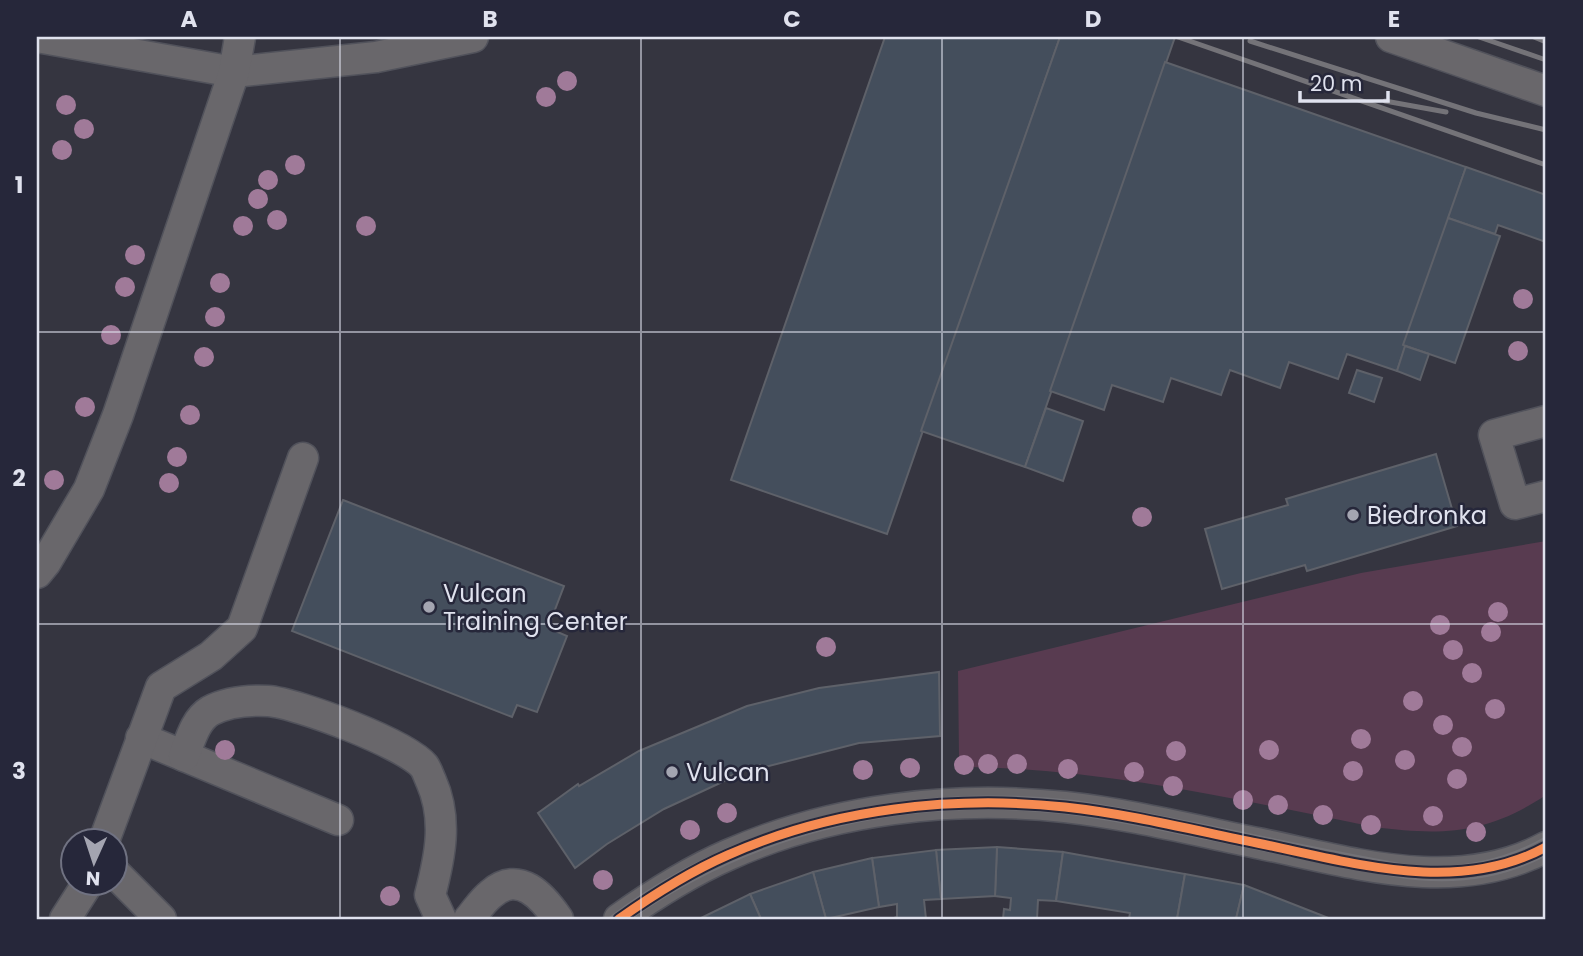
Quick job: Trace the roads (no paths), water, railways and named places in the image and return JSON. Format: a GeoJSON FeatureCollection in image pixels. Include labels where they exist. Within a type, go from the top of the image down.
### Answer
{"type":"FeatureCollection","features":[{"type":"Feature","properties":{"kind":"street"},"geometry":{"type":"LineString","coordinates":[[37,37],[234,72],[376,57],[473,37]]}},
{"type":"Feature","properties":{"kind":"street"},"geometry":{"type":"LineString","coordinates":[[37,573],[89,489],[108,439],[234,72],[240,37]]}},
{"type":"Feature","properties":{"kind":"street"},"geometry":{"type":"LineString","coordinates":[[1391,37],[1546,90]]}},
{"type":"Feature","properties":{"kind":"street"},"geometry":{"type":"LineString","coordinates":[[1546,421],[1494,435],[1516,504],[1546,496]]}},
{"type":"Feature","properties":{"kind":"street"},"geometry":{"type":"LineString","coordinates":[[109,827],[161,687],[211,656],[242,628],[303,458]]}},
{"type":"Feature","properties":{"kind":"street"},"geometry":{"type":"LineString","coordinates":[[184,756],[193,730],[209,712],[237,701],[270,701],[347,724],[399,749],[424,766],[438,795],[442,827],[430,895],[441,919]]}},
{"type":"Feature","properties":{"kind":"street"},"geometry":{"type":"LineString","coordinates":[[141,738],[338,820]]}},
{"type":"Feature","properties":{"kind":"street"},"geometry":{"type":"LineString","coordinates":[[618,919],[658,892],[703,867],[761,841],[846,818],[946,805],[1019,804],[1076,808],[1424,873],[1454,873],[1492,867],[1546,847]]}},
{"type":"Feature","properties":{"kind":"street"},"geometry":{"type":"LineString","coordinates":[[469,919],[492,892],[509,886],[535,891],[558,919]]}},
{"type":"Feature","properties":{"kind":"street"},"geometry":{"type":"LineString","coordinates":[[130,888],[161,919]]}},
{"type":"Feature","properties":{"kind":"street"},"geometry":{"type":"LineString","coordinates":[[65,919],[79,897]]}},
{"type":"Feature","properties":{"kind":"tram line"},"geometry":{"type":"LineString","coordinates":[[608,919],[659,884],[713,855],[770,833],[829,815],[889,804],[951,798],[1013,797],[1089,803],[1418,867],[1484,861],[1516,852],[1546,837]]}},
{"type":"Feature","properties":{"kind":"tram line"},"geometry":{"type":"LineString","coordinates":[[630,919],[679,888],[782,842],[891,816],[947,810],[1004,809],[1079,815],[1414,879],[1453,880],[1491,875],[1546,855]]}},
{"type":"Feature","properties":{"kind":"railway"},"geometry":{"type":"LineString","coordinates":[[1178,37],[1546,165]]}},
{"type":"Feature","properties":{"kind":"railway"},"geometry":{"type":"LineString","coordinates":[[1479,37],[1546,60]]}},
{"type":"Feature","properties":{"kind":"railway"},"geometry":{"type":"LineString","coordinates":[[1534,37],[1546,42]]}},
{"type":"Feature","properties":{"kind":"railway"},"geometry":{"type":"LineString","coordinates":[[1250,41],[1476,113],[1546,130]]}},
{"type":"Feature","properties":{"kind":"railway"},"geometry":{"type":"LineString","coordinates":[[1385,101],[1446,112]]}},
{"type":"Feature","properties":{"kind":"place","name":"Biedronka"},"geometry":{"type":"Point","coordinates":[1353,515]}},
{"type":"Feature","properties":{"kind":"place","name":"Vulcan Training Center"},"geometry":{"type":"Point","coordinates":[429,607]}},
{"type":"Feature","properties":{"kind":"place","name":"Vulcan"},"geometry":{"type":"Point","coordinates":[672,772]}}]}
